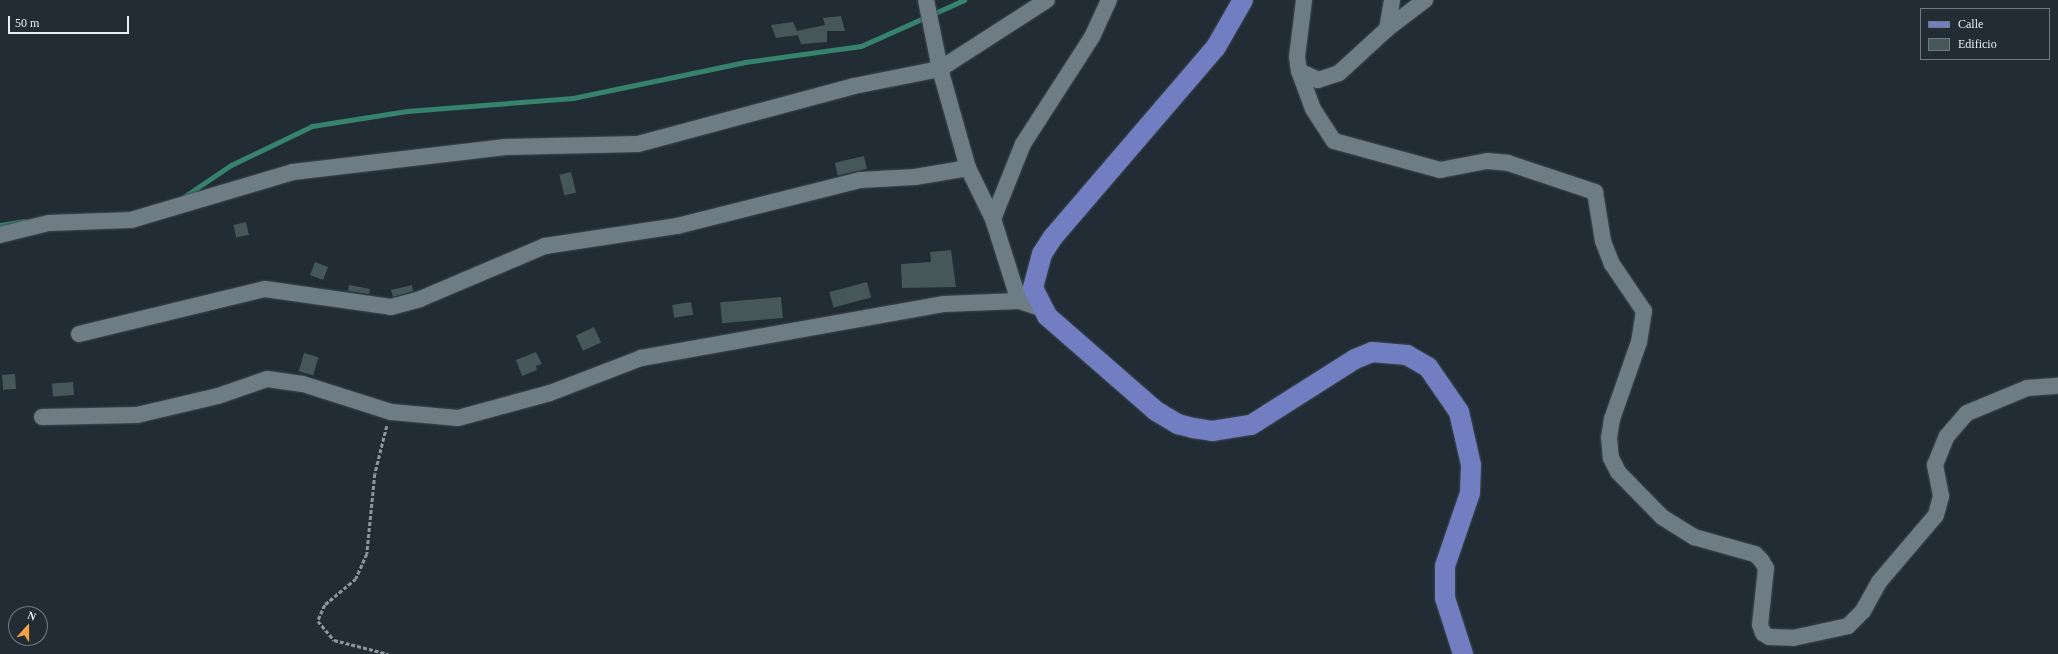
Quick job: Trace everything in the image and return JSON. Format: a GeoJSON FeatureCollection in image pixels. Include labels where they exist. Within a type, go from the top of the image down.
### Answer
{"type":"FeatureCollection","features":[{"type":"Feature","properties":{"kind":"main road"},"geometry":{"type":"LineString","coordinates":[[1243,0],[1216,47],[1053,237],[1042,254],[1033,288],[1041,308],[1156,411],[1178,424],[1212,431],[1251,425],[1355,359],[1372,352],[1407,355],[1428,367],[1460,412],[1471,465],[1470,493],[1445,566],[1445,598],[1463,654]]}},
{"type":"Feature","properties":{"kind":"street"},"geometry":{"type":"LineString","coordinates":[[926,0],[940,69],[968,168],[993,219],[1019,301]]}},
{"type":"Feature","properties":{"kind":"street"},"geometry":{"type":"LineString","coordinates":[[0,235],[49,223],[131,220],[293,172],[506,147],[638,144],[854,86],[940,69],[1047,0]]}},
{"type":"Feature","properties":{"kind":"street"},"geometry":{"type":"LineString","coordinates":[[993,219],[1023,144],[1092,37],[1109,0]]}},
{"type":"Feature","properties":{"kind":"street"},"geometry":{"type":"LineString","coordinates":[[1304,0],[1297,57],[1299,71],[1314,109],[1334,141],[1440,170],[1487,161],[1508,163],[1595,192],[1603,241],[1612,264],[1644,311],[1639,342],[1612,419],[1609,437],[1611,458],[1618,472],[1662,517],[1694,537],[1755,554],[1761,560],[1766,568],[1760,625],[1763,633],[1769,637],[1793,638],[1848,626],[1863,611],[1879,582],[1936,515],[1941,496],[1935,465],[1947,436],[1962,419],[1974,410],[2028,388],[2058,386]]}},
{"type":"Feature","properties":{"kind":"street"},"geometry":{"type":"LineString","coordinates":[[1387,29],[1392,0]]}},
{"type":"Feature","properties":{"kind":"street"},"geometry":{"type":"LineString","coordinates":[[1299,71],[1318,80],[1339,74],[1387,29],[1425,0]]}},
{"type":"Feature","properties":{"kind":"street"},"geometry":{"type":"LineString","coordinates":[[79,334],[265,289],[392,307],[420,299],[545,246],[677,226],[860,180],[915,177],[968,168]]}},
{"type":"Feature","properties":{"kind":"street"},"geometry":{"type":"LineString","coordinates":[[42,417],[137,415],[218,396],[267,380],[303,384],[391,412],[458,418],[550,393],[641,358],[944,304],[1019,301],[1041,308]]}},
{"type":"Feature","properties":{"kind":"path"},"geometry":{"type":"LineString","coordinates":[[388,654],[334,640],[318,621],[325,605],[356,578],[367,554],[375,474],[391,412]]}},
{"type":"Feature","properties":{"kind":"building"},"geometry":{"type":"Polygon","coordinates":[[[841,16],[845,31],[827,31],[827,42],[801,44],[798,35],[776,38],[771,25],[793,22],[797,31],[825,25],[823,18],[841,16]]]}},
{"type":"Feature","properties":{"kind":"building"},"geometry":{"type":"Polygon","coordinates":[[[864,156],[867,169],[838,175],[835,163],[864,156]]]}},
{"type":"Feature","properties":{"kind":"building"},"geometry":{"type":"Polygon","coordinates":[[[571,172],[576,192],[564,195],[559,175],[571,172]]]}},
{"type":"Feature","properties":{"kind":"building"},"geometry":{"type":"Polygon","coordinates":[[[246,222],[249,235],[236,238],[233,225],[246,222]]]}},
{"type":"Feature","properties":{"kind":"building"},"geometry":{"type":"Polygon","coordinates":[[[951,250],[956,287],[902,288],[901,264],[931,262],[930,252],[951,250]]]}},
{"type":"Feature","properties":{"kind":"building"},"geometry":{"type":"Polygon","coordinates":[[[315,262],[328,267],[323,280],[310,275],[315,262]]]}},
{"type":"Feature","properties":{"kind":"building"},"geometry":{"type":"Polygon","coordinates":[[[867,282],[871,297],[833,308],[829,292],[867,282]]]}},
{"type":"Feature","properties":{"kind":"building"},"geometry":{"type":"Polygon","coordinates":[[[349,285],[370,289],[369,294],[348,291],[349,285]]]}},
{"type":"Feature","properties":{"kind":"building"},"geometry":{"type":"Polygon","coordinates":[[[412,285],[413,291],[393,297],[391,290],[412,285]]]}},
{"type":"Feature","properties":{"kind":"building"},"geometry":{"type":"Polygon","coordinates":[[[781,297],[783,318],[722,323],[720,302],[781,297]]]}},
{"type":"Feature","properties":{"kind":"building"},"geometry":{"type":"Polygon","coordinates":[[[691,302],[693,315],[674,318],[672,305],[691,302]]]}},
{"type":"Feature","properties":{"kind":"building"},"geometry":{"type":"Polygon","coordinates":[[[594,327],[601,342],[583,351],[576,335],[594,327]]]}},
{"type":"Feature","properties":{"kind":"building"},"geometry":{"type":"Polygon","coordinates":[[[536,352],[542,364],[536,366],[537,370],[522,376],[516,360],[536,352]]]}},
{"type":"Feature","properties":{"kind":"building"},"geometry":{"type":"Polygon","coordinates":[[[304,353],[318,357],[313,375],[299,371],[304,353]]]}},
{"type":"Feature","properties":{"kind":"building"},"geometry":{"type":"Polygon","coordinates":[[[15,374],[16,389],[3,390],[2,375],[15,374]]]}},
{"type":"Feature","properties":{"kind":"building"},"geometry":{"type":"Polygon","coordinates":[[[73,382],[74,395],[53,396],[52,383],[73,382]]]}},
{"type":"Feature","properties":{"kind":"waterway"},"geometry":{"type":"LineString","coordinates":[[182,198],[231,165],[312,126],[407,111],[573,98],[745,62],[861,46],[964,0]]}},
{"type":"Feature","properties":{"kind":"waterway"},"geometry":{"type":"LineString","coordinates":[[0,225],[25,221]]}}]}
